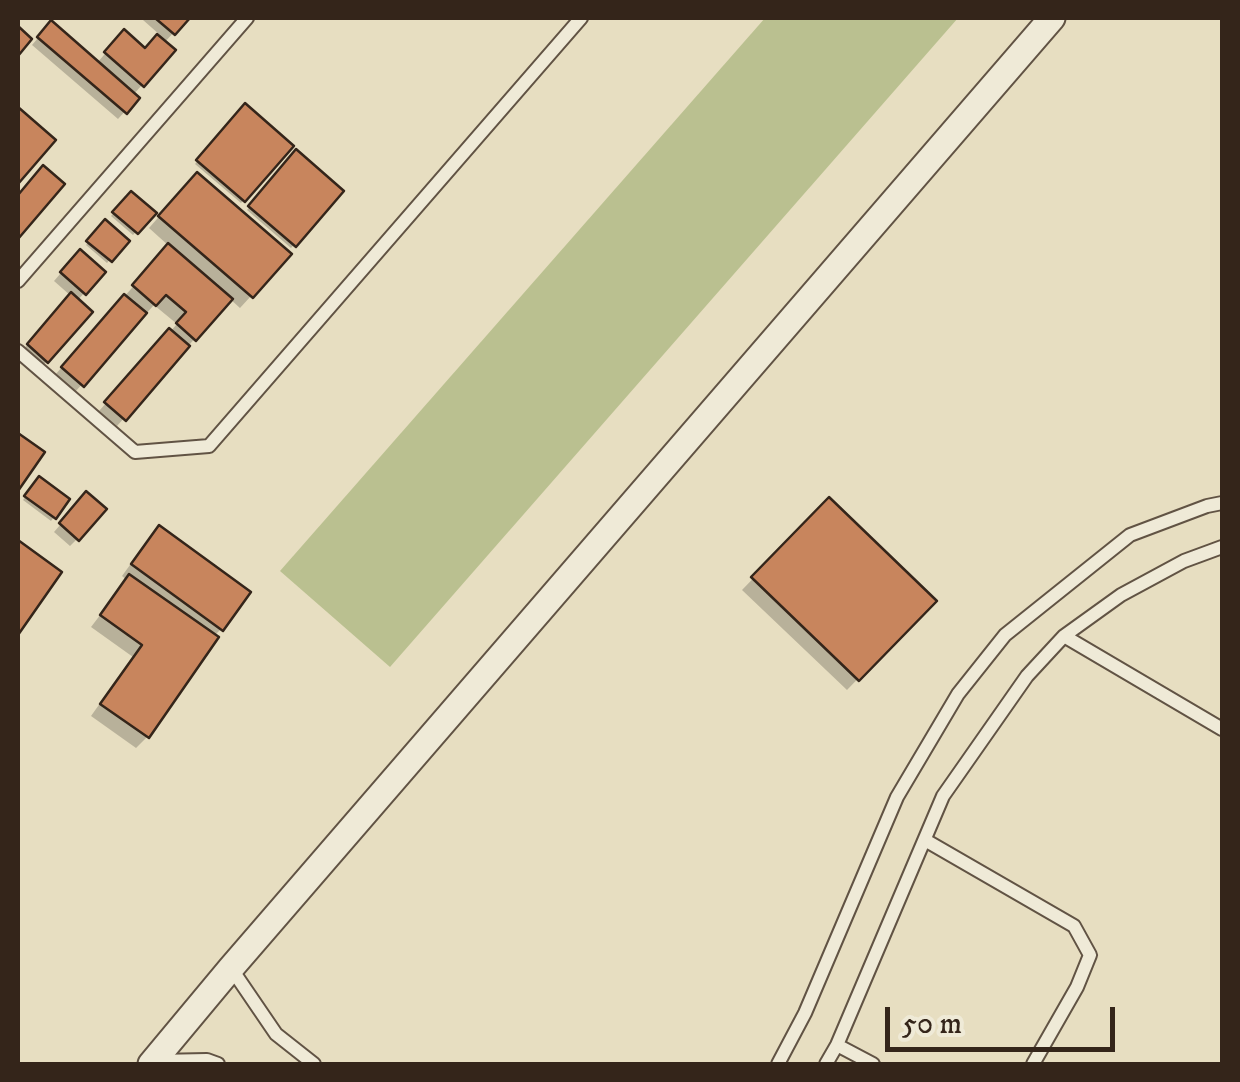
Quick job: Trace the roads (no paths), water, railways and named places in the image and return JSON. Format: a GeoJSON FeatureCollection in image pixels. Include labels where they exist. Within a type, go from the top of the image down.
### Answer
{"type":"FeatureCollection","features":[{"type":"Feature","properties":{"kind":"street"},"geometry":{"type":"LineString","coordinates":[[152,1063],[1052,18]]}},
{"type":"Feature","properties":{"kind":"lane"},"geometry":{"type":"LineString","coordinates":[[18,281],[247,18]]}},
{"type":"Feature","properties":{"kind":"lane"},"geometry":{"type":"LineString","coordinates":[[18,351],[135,452],[209,446],[581,18]]}},
{"type":"Feature","properties":{"kind":"lane"},"geometry":{"type":"LineString","coordinates":[[778,1064],[805,1012],[897,797],[958,694],[1005,635],[1130,535],[1222,503]]}},
{"type":"Feature","properties":{"kind":"lane"},"geometry":{"type":"LineString","coordinates":[[826,1064],[944,796],[1026,676],[1064,636],[1120,594],[1184,561],[1222,547]]}},
{"type":"Feature","properties":{"kind":"lane"},"geometry":{"type":"LineString","coordinates":[[1064,636],[1222,729]]}},
{"type":"Feature","properties":{"kind":"lane"},"geometry":{"type":"LineString","coordinates":[[925,840],[1074,926],[1090,955],[1033,1064]]}},
{"type":"Feature","properties":{"kind":"lane"},"geometry":{"type":"LineString","coordinates":[[231,968],[276,1034],[314,1064]]}},
{"type":"Feature","properties":{"kind":"lane"},"geometry":{"type":"LineString","coordinates":[[837,1045],[872,1064]]}},
{"type":"Feature","properties":{"kind":"lane"},"geometry":{"type":"LineString","coordinates":[[152,1063],[207,1060],[218,1064]]}}]}
